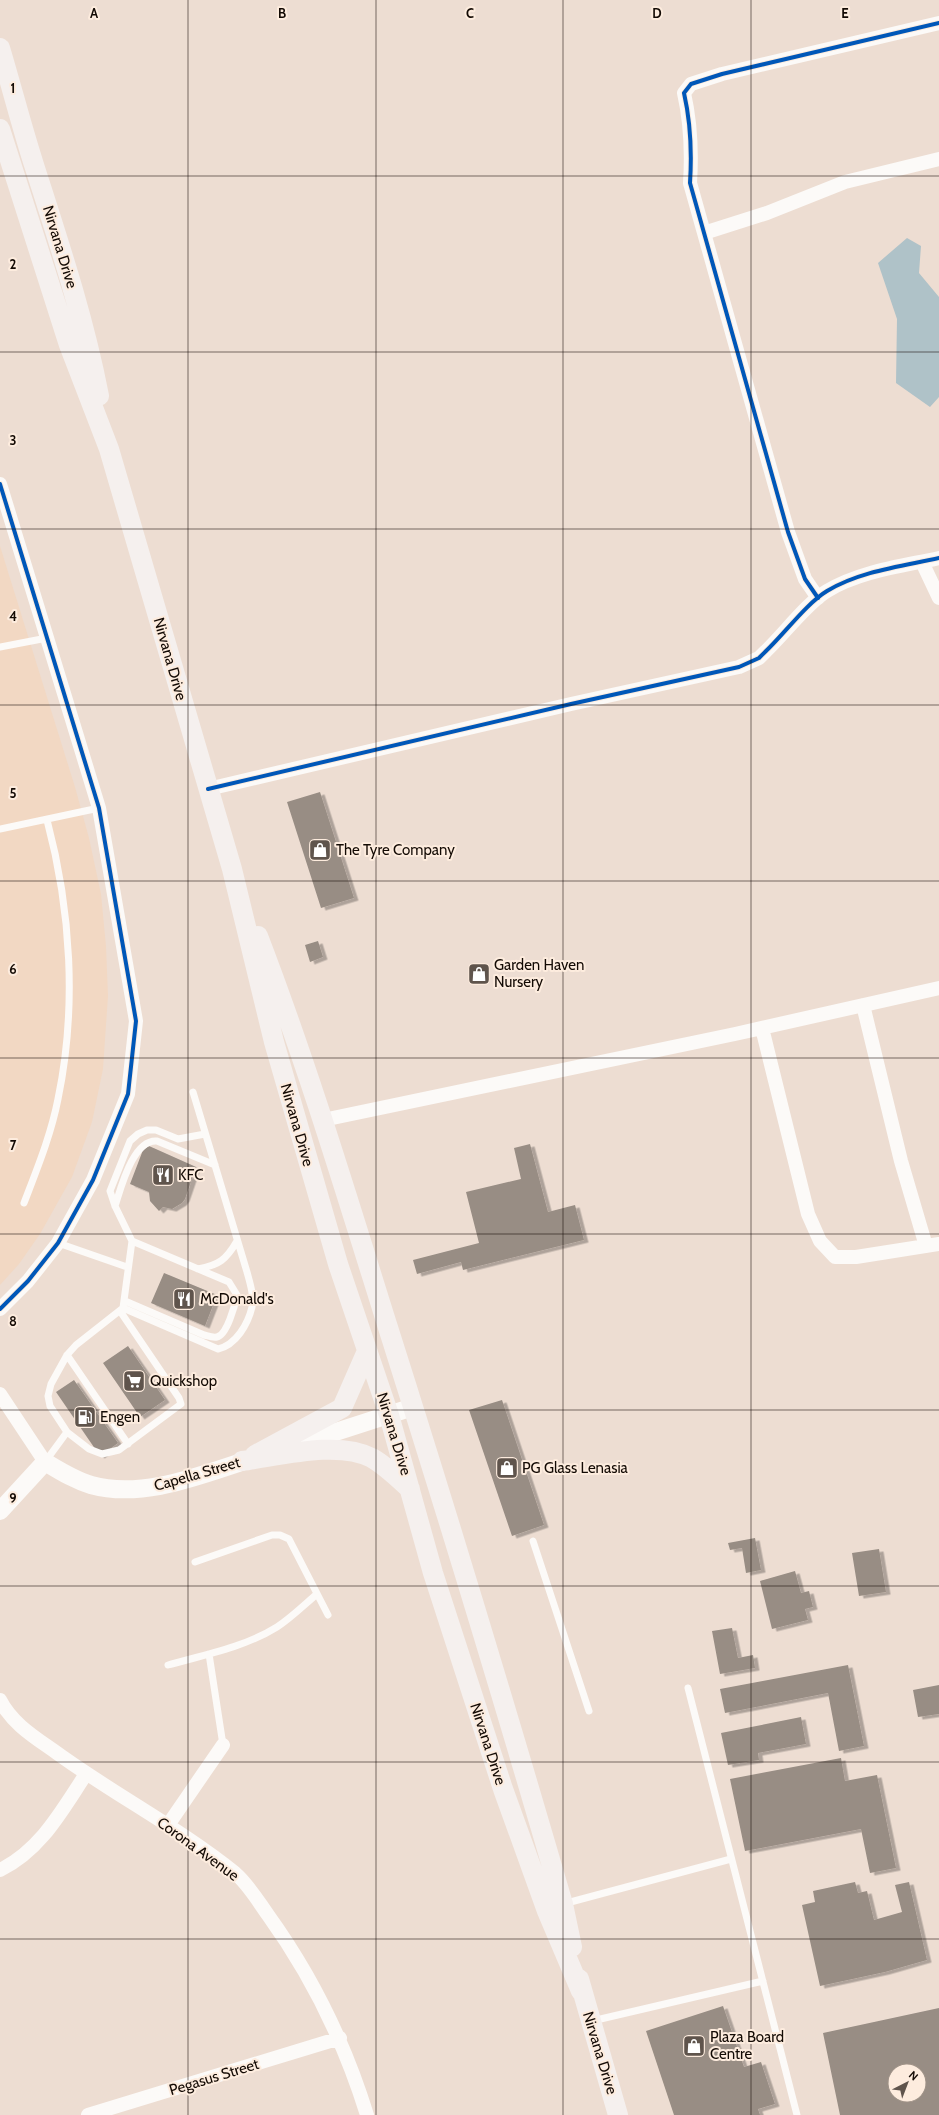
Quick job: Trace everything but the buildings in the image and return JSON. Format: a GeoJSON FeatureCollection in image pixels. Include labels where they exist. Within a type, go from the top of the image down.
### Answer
{"type":"FeatureCollection","features":[{"type":"Feature","properties":{"kind":"main road","name":"Nirvana Drive"},"geometry":{"type":"LineString","coordinates":[[0,48],[34,166],[62,251],[89,346],[109,449]]}},
{"type":"Feature","properties":{"kind":"main road","name":"Nirvana Drive"},"geometry":{"type":"LineString","coordinates":[[0,129],[69,345],[109,449],[232,869],[274,1042],[338,1264],[389,1415],[433,1573],[503,1789],[547,1911],[581,1991]]}},
{"type":"Feature","properties":{"kind":"main road","name":"Nirvana Drive"},"geometry":{"type":"LineString","coordinates":[[232,869],[282,997],[323,1120],[413,1408],[563,1904],[581,1991],[618,2115]]}},
{"type":"Feature","properties":{"kind":"main road"},"geometry":{"type":"LineString","coordinates":[[242,1462],[342,1408],[367,1351]]}},
{"type":"Feature","properties":{"kind":"main road"},"geometry":{"type":"LineString","coordinates":[[242,1462],[330,1449],[346,1449],[371,1458],[410,1489]]}},
{"type":"Feature","properties":{"kind":"street"},"geometry":{"type":"LineString","coordinates":[[818,598],[805,579],[788,532],[690,183],[692,148],[690,119],[684,94],[691,84],[722,74],[939,23]]}},
{"type":"Feature","properties":{"kind":"street"},"geometry":{"type":"LineString","coordinates":[[704,233],[767,213],[845,182],[939,159]]}},
{"type":"Feature","properties":{"kind":"street"},"geometry":{"type":"LineString","coordinates":[[0,484],[99,808],[136,1021],[128,1094],[93,1180],[58,1242],[28,1281],[0,1309]]}},
{"type":"Feature","properties":{"kind":"street"},"geometry":{"type":"LineString","coordinates":[[208,789],[571,704],[739,667],[759,658],[818,598],[845,582],[939,558]]}},
{"type":"Feature","properties":{"kind":"street"},"geometry":{"type":"LineString","coordinates":[[922,562],[939,598]]}},
{"type":"Feature","properties":{"kind":"street"},"geometry":{"type":"LineString","coordinates":[[323,1120],[762,1028],[939,988]]}},
{"type":"Feature","properties":{"kind":"street"},"geometry":{"type":"LineString","coordinates":[[762,1028],[808,1214],[820,1241],[835,1257],[856,1257],[932,1245],[901,1161],[863,1005]]}},
{"type":"Feature","properties":{"kind":"street"},"geometry":{"type":"LineString","coordinates":[[0,1394],[45,1462],[0,1511]]}},
{"type":"Feature","properties":{"kind":"street","name":"Capella Street"},"geometry":{"type":"LineString","coordinates":[[45,1462],[72,1478],[91,1485],[126,1490],[159,1487],[413,1408]]}},
{"type":"Feature","properties":{"kind":"street","name":"Corona Avenue"},"geometry":{"type":"LineString","coordinates":[[0,1700],[14,1720],[28,1732],[86,1774],[168,1825],[219,1861],[246,1885],[277,1928],[304,1971],[340,2038],[354,2073],[367,2115]]}},
{"type":"Feature","properties":{"kind":"street"},"geometry":{"type":"LineString","coordinates":[[168,1825],[223,1745]]}},
{"type":"Feature","properties":{"kind":"street"},"geometry":{"type":"LineString","coordinates":[[0,1870],[22,1857],[33,1848],[86,1774]]}},
{"type":"Feature","properties":{"kind":"street","name":"Pegasus Street"},"geometry":{"type":"LineString","coordinates":[[88,2115],[340,2038]]}},
{"type":"Feature","properties":{"kind":"lane"},"geometry":{"type":"LineString","coordinates":[[0,647],[47,638]]}},
{"type":"Feature","properties":{"kind":"lane"},"geometry":{"type":"LineString","coordinates":[[0,829],[99,808]]}},
{"type":"Feature","properties":{"kind":"lane"},"geometry":{"type":"LineString","coordinates":[[24,1203],[45,1147],[58,1100],[66,1051],[69,1001],[68,957],[61,881],[47,820]]}},
{"type":"Feature","properties":{"kind":"lane"},"geometry":{"type":"LineString","coordinates":[[123,1307],[209,1347],[218,1349],[230,1345],[242,1330],[252,1306],[252,1291],[192,1092]]}},
{"type":"Feature","properties":{"kind":"lane"},"geometry":{"type":"LineString","coordinates":[[123,1307],[67,1354],[51,1384],[48,1396],[50,1406],[67,1432],[89,1449],[102,1454],[119,1450],[180,1407],[181,1402],[123,1307],[127,1267],[132,1241],[115,1206],[110,1191],[130,1141],[138,1134],[147,1130],[156,1130],[178,1139],[205,1134]]}},
{"type":"Feature","properties":{"kind":"lane"},"geometry":{"type":"LineString","coordinates":[[115,1206],[132,1160],[150,1140],[157,1141],[215,1165]]}},
{"type":"Feature","properties":{"kind":"lane"},"geometry":{"type":"LineString","coordinates":[[123,1307],[204,1335],[219,1337],[227,1325],[237,1295],[229,1282],[132,1241]]}},
{"type":"Feature","properties":{"kind":"lane"},"geometry":{"type":"LineString","coordinates":[[198,1269],[214,1266],[223,1260],[237,1241]]}},
{"type":"Feature","properties":{"kind":"lane"},"geometry":{"type":"LineString","coordinates":[[58,1242],[127,1267]]}},
{"type":"Feature","properties":{"kind":"lane"},"geometry":{"type":"LineString","coordinates":[[67,1354],[128,1444]]}},
{"type":"Feature","properties":{"kind":"lane"},"geometry":{"type":"LineString","coordinates":[[45,1462],[67,1432]]}},
{"type":"Feature","properties":{"kind":"lane"},"geometry":{"type":"LineString","coordinates":[[195,1562],[272,1535],[280,1535],[288,1540],[328,1615]]}},
{"type":"Feature","properties":{"kind":"lane"},"geometry":{"type":"LineString","coordinates":[[533,1541],[589,1711]]}},
{"type":"Feature","properties":{"kind":"lane"},"geometry":{"type":"LineString","coordinates":[[168,1665],[209,1654],[259,1637],[277,1627],[317,1594]]}},
{"type":"Feature","properties":{"kind":"lane"},"geometry":{"type":"LineString","coordinates":[[209,1654],[223,1745]]}},
{"type":"Feature","properties":{"kind":"lane"},"geometry":{"type":"LineString","coordinates":[[688,1688],[797,2115]]}},
{"type":"Feature","properties":{"kind":"lane"},"geometry":{"type":"LineString","coordinates":[[563,1904],[731,1859]]}},
{"type":"Feature","properties":{"kind":"lane"},"geometry":{"type":"LineString","coordinates":[[590,2021],[763,1981]]}},
{"type":"Feature","properties":{"kind":"shaded area"},"geometry":{"type":"Polygon","coordinates":[[[907,238],[921,246],[919,273],[939,297],[939,397],[930,407],[896,383],[897,319],[878,263],[907,238]]]}},
{"type":"Feature","properties":{"kind":"shaded area"},"geometry":{"type":"Polygon","coordinates":[[[0,546],[75,787],[89,838],[101,894],[106,946],[108,996],[103,1069],[92,1122],[72,1177],[40,1234],[19,1264],[0,1285],[0,546]]]}},
{"type":"Feature","properties":{"kind":"cycle path"},"geometry":{"type":"LineString","coordinates":[[818,598],[805,579],[788,532],[690,183],[690,138],[684,93],[691,84],[722,74],[939,23]]}},
{"type":"Feature","properties":{"kind":"cycle path"},"geometry":{"type":"LineString","coordinates":[[0,484],[99,808],[136,1021],[128,1094],[93,1180],[58,1243],[28,1281],[0,1309]]}},
{"type":"Feature","properties":{"kind":"cycle path"},"geometry":{"type":"LineString","coordinates":[[208,789],[571,704],[739,667],[759,658],[819,596],[827,591],[840,584],[867,574],[939,558]]}},
{"type":"Feature","properties":{"kind":"place","name":"The Tyre Company"},"geometry":{"type":"Point","coordinates":[320,850]}},
{"type":"Feature","properties":{"kind":"place","name":"Garden Haven Nursery"},"geometry":{"type":"Point","coordinates":[479,974]}},
{"type":"Feature","properties":{"kind":"place","name":"KFC"},"geometry":{"type":"Point","coordinates":[163,1175]}},
{"type":"Feature","properties":{"kind":"place","name":"McDonald's"},"geometry":{"type":"Point","coordinates":[184,1299]}},
{"type":"Feature","properties":{"kind":"place","name":"Quickshop"},"geometry":{"type":"Point","coordinates":[134,1381]}},
{"type":"Feature","properties":{"kind":"place","name":"Engen"},"geometry":{"type":"Point","coordinates":[85,1417]}},
{"type":"Feature","properties":{"kind":"place","name":"PG Glass Lenasia"},"geometry":{"type":"Point","coordinates":[507,1468]}},
{"type":"Feature","properties":{"kind":"place","name":"Plaza Board Centre"},"geometry":{"type":"Point","coordinates":[694,2046]}}]}
